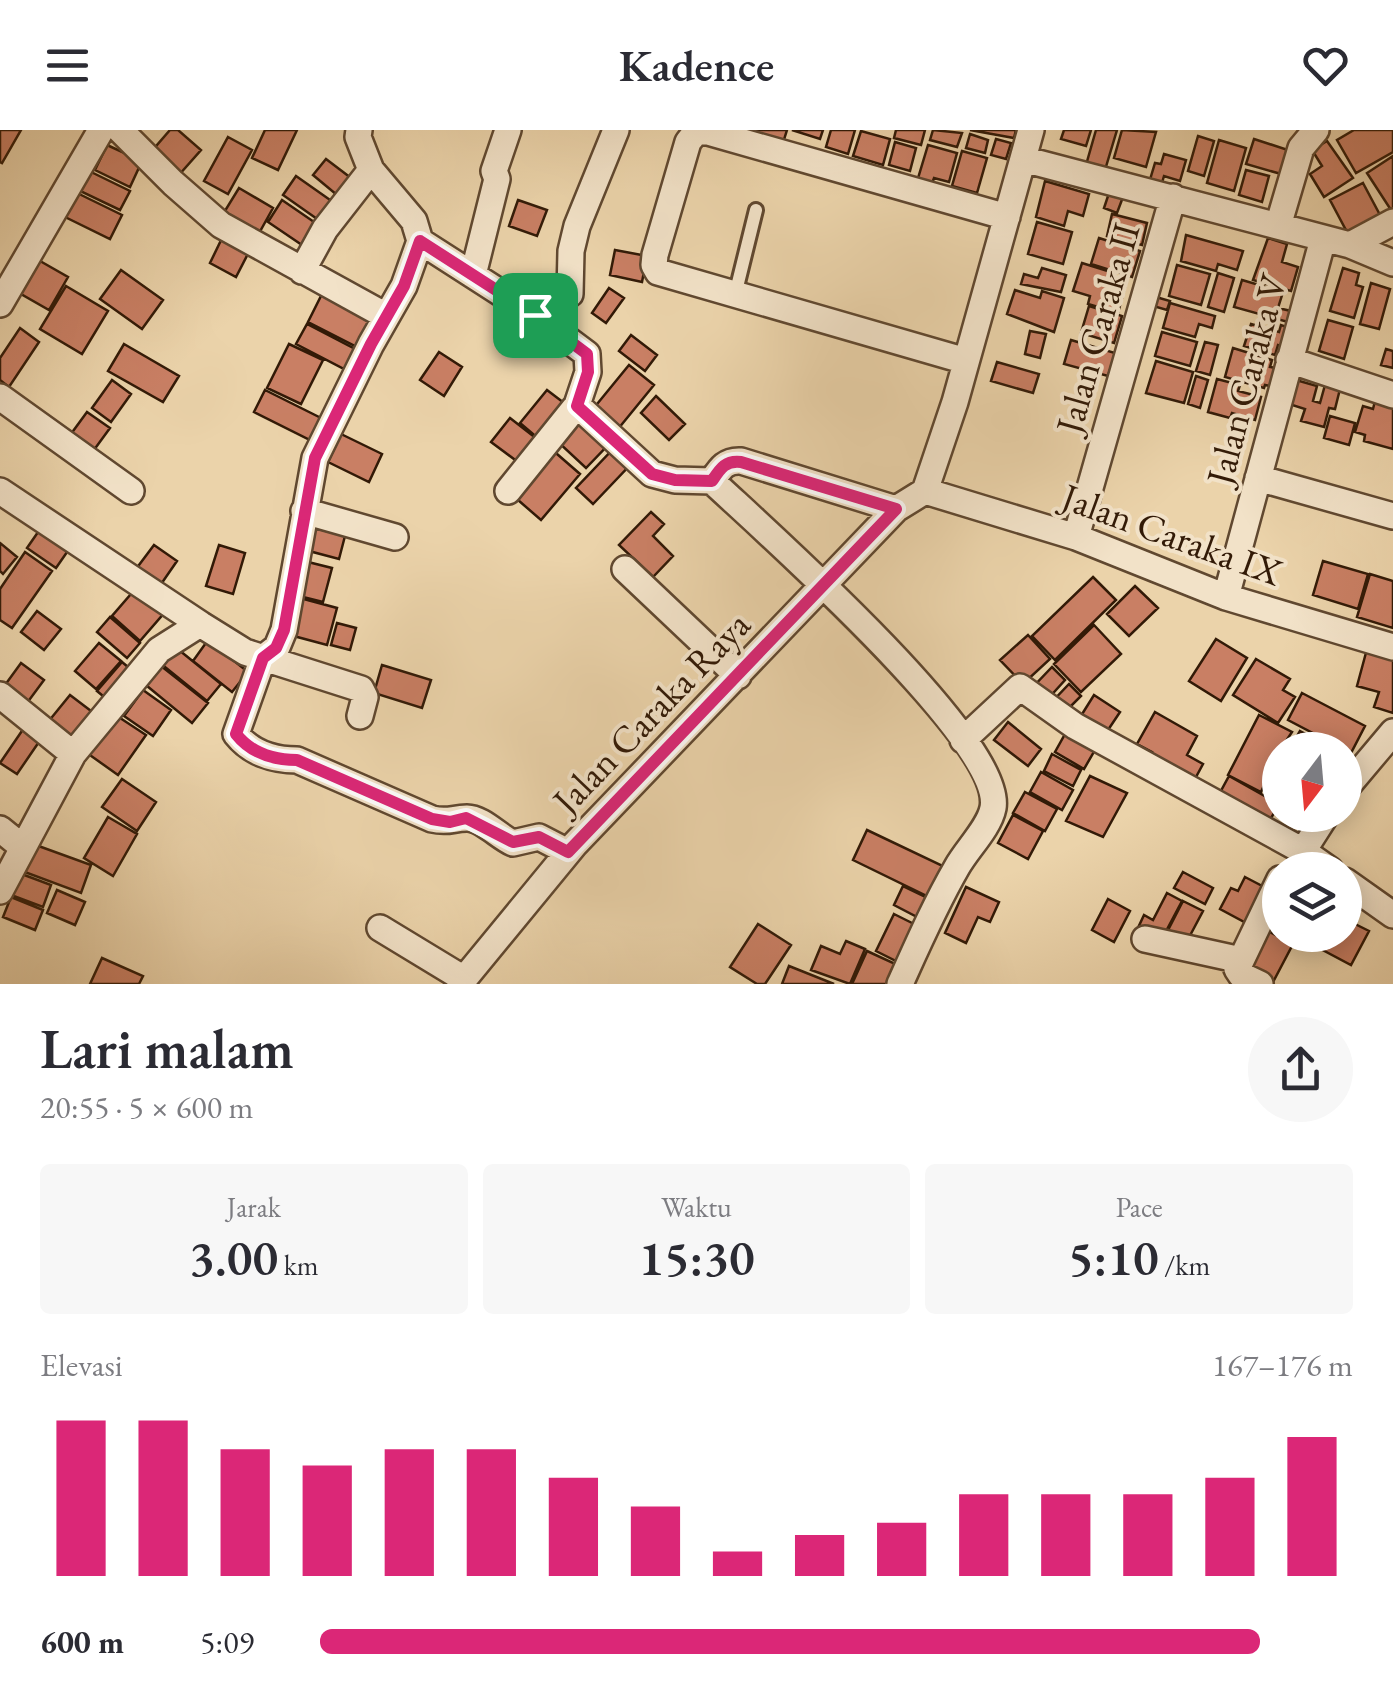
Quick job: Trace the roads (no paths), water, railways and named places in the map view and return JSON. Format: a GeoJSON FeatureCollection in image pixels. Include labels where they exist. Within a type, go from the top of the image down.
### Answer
{"type":"FeatureCollection","features":[{"type":"Feature","properties":{"kind":"street"},"geometry":{"type":"LineString","coordinates":[[0,304],[102,130]]}},
{"type":"Feature","properties":{"kind":"street"},"geometry":{"type":"LineString","coordinates":[[120,130],[173,184],[221,225],[386,316]]}},
{"type":"Feature","properties":{"kind":"street"},"geometry":{"type":"LineString","coordinates":[[359,130],[371,170],[414,222],[420,241],[404,286],[315,458],[284,630],[276,648],[263,658],[236,727],[239,740],[267,756],[280,761],[297,760],[432,819],[450,822],[466,818],[513,842],[539,837],[568,852]]}},
{"type":"Feature","properties":{"kind":"street"},"geometry":{"type":"LineString","coordinates":[[474,275],[497,178],[494,171],[508,130]]}},
{"type":"Feature","properties":{"kind":"street"},"geometry":{"type":"LineString","coordinates":[[535,315],[570,294],[577,226],[616,130]]}},
{"type":"Feature","properties":{"kind":"street"},"geometry":{"type":"LineString","coordinates":[[925,491],[1031,130]]}},
{"type":"Feature","properties":{"kind":"street"},"geometry":{"type":"LineString","coordinates":[[1278,226],[1302,148],[1316,130]]}},
{"type":"Feature","properties":{"kind":"street"},"geometry":{"type":"LineString","coordinates":[[966,361],[658,272],[655,256],[688,142],[696,132],[708,132],[1007,217]]}},
{"type":"Feature","properties":{"kind":"street"},"geometry":{"type":"LineString","coordinates":[[1023,159],[1350,245],[1393,263]]}},
{"type":"Feature","properties":{"kind":"street"},"geometry":{"type":"LineString","coordinates":[[302,271],[325,229],[371,170]]}},
{"type":"Feature","properties":{"kind":"street","name":"Jalan Caraka II"},"geometry":{"type":"LineString","coordinates":[[1076,537],[1173,197]]}},
{"type":"Feature","properties":{"kind":"street"},"geometry":{"type":"LineString","coordinates":[[1350,245],[1393,222]]}},
{"type":"Feature","properties":{"kind":"street","name":"Jalan Caraka V"},"geometry":{"type":"LineString","coordinates":[[1226,596],[1323,238]]}},
{"type":"Feature","properties":{"kind":"street"},"geometry":{"type":"LineString","coordinates":[[420,241],[535,315],[587,354],[588,372],[577,406],[508,491]]}},
{"type":"Feature","properties":{"kind":"street"},"geometry":{"type":"LineString","coordinates":[[1289,360],[1393,395]]}},
{"type":"Feature","properties":{"kind":"street"},"geometry":{"type":"LineString","coordinates":[[0,397],[131,492]]}},
{"type":"Feature","properties":{"kind":"street"},"geometry":{"type":"LineString","coordinates":[[577,406],[652,474],[675,480],[712,481],[890,651],[963,740],[986,776],[993,807],[929,919],[900,984]]}},
{"type":"Feature","properties":{"kind":"street"},"geometry":{"type":"LineString","coordinates":[[712,481],[722,466],[732,460],[896,509]]}},
{"type":"Feature","properties":{"kind":"street"},"geometry":{"type":"LineString","coordinates":[[1258,478],[1393,516]]}},
{"type":"Feature","properties":{"kind":"street"},"geometry":{"type":"LineString","coordinates":[[0,491],[245,652],[360,689],[365,696],[360,716]]}},
{"type":"Feature","properties":{"kind":"street","name":"Jalan Caraka IX"},"geometry":{"type":"LineString","coordinates":[[925,491],[1076,537],[1226,596],[1393,647]]}},
{"type":"Feature","properties":{"kind":"street","name":"Jalan Caraka Raya"},"geometry":{"type":"LineString","coordinates":[[462,981],[568,852],[896,509],[925,491]]}},
{"type":"Feature","properties":{"kind":"street"},"geometry":{"type":"LineString","coordinates":[[304,511],[396,536]]}},
{"type":"Feature","properties":{"kind":"street"},"geometry":{"type":"LineString","coordinates":[[625,569],[738,676]]}},
{"type":"Feature","properties":{"kind":"street"},"geometry":{"type":"LineString","coordinates":[[0,891],[73,754],[158,650],[200,624]]}},
{"type":"Feature","properties":{"kind":"street"},"geometry":{"type":"LineString","coordinates":[[963,740],[1020,686],[1076,726],[1287,852]]}},
{"type":"Feature","properties":{"kind":"street"},"geometry":{"type":"LineString","coordinates":[[0,695],[73,754]]}},
{"type":"Feature","properties":{"kind":"street"},"geometry":{"type":"LineString","coordinates":[[1362,769],[1391,735]]}},
{"type":"Feature","properties":{"kind":"street"},"geometry":{"type":"LineString","coordinates":[[0,829],[22,846]]}},
{"type":"Feature","properties":{"kind":"street"},"geometry":{"type":"LineString","coordinates":[[1297,852],[1313,832]]}},
{"type":"Feature","properties":{"kind":"street"},"geometry":{"type":"LineString","coordinates":[[1362,893],[1393,915]]}},
{"type":"Feature","properties":{"kind":"street"},"geometry":{"type":"LineString","coordinates":[[1260,984],[1239,973],[1241,960],[1262,916]]}},
{"type":"Feature","properties":{"kind":"street"},"geometry":{"type":"LineString","coordinates":[[380,928],[462,981]]}},
{"type":"Feature","properties":{"kind":"street"},"geometry":{"type":"LineString","coordinates":[[1145,939],[1241,960]]}},
{"type":"Feature","properties":{"kind":"lane"},"geometry":{"type":"LineString","coordinates":[[735,296],[756,210]]}}]}
